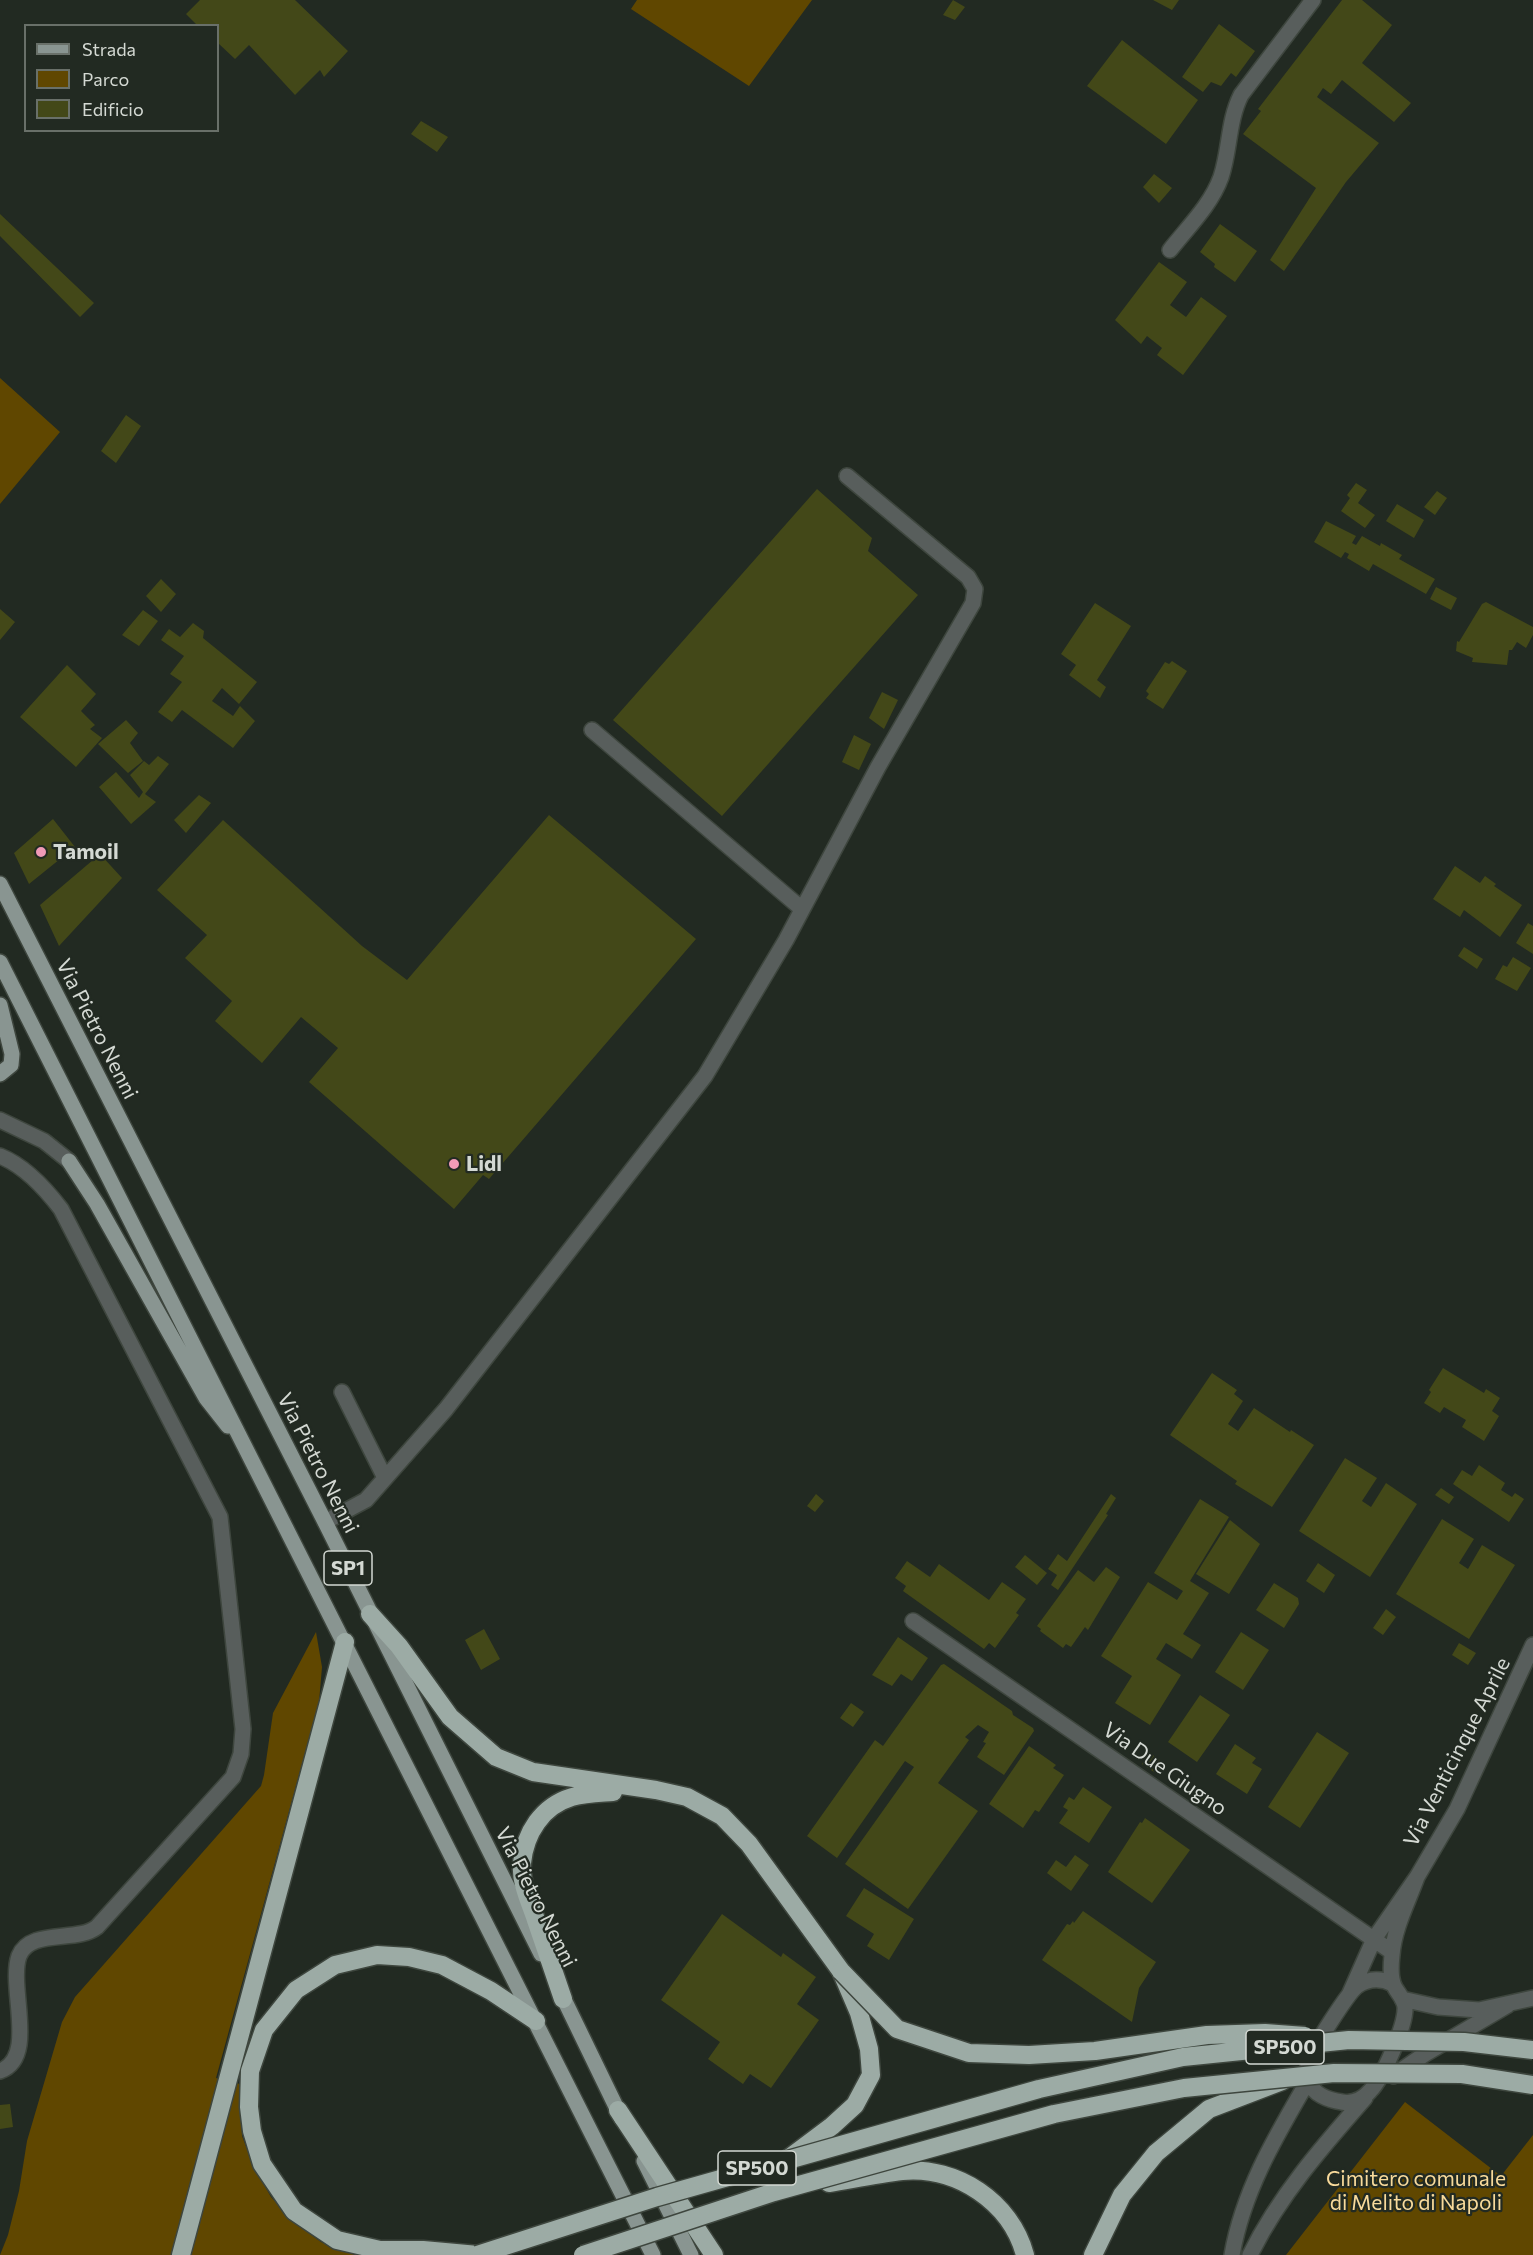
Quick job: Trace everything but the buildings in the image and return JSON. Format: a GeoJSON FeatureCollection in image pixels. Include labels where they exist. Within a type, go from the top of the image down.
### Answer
{"type":"FeatureCollection","features":[{"type":"Feature","properties":{"kind":"highway"},"geometry":{"type":"LineString","coordinates":[[370,1614],[399,1646],[450,1717],[496,1757],[533,1772],[656,1790],[687,1797],[722,1816],[749,1844],[841,1971],[897,2029],[969,2054],[1029,2055],[1095,2051],[1207,2035],[1266,2033],[1349,2040]]}},
{"type":"Feature","properties":{"kind":"highway"},"geometry":{"type":"LineString","coordinates":[[181,2255],[345,1642]]}},
{"type":"Feature","properties":{"kind":"highway"},"geometry":{"type":"LineString","coordinates":[[563,1999],[524,1885],[522,1863],[530,1832],[545,1812],[571,1797],[656,1790]]}},
{"type":"Feature","properties":{"kind":"highway"},"geometry":{"type":"LineString","coordinates":[[478,2255],[380,2250],[337,2240],[294,2211],[262,2164],[252,2131],[249,2107],[250,2071],[264,2030],[296,1990],[335,1965],[377,1955],[409,1957],[442,1965],[491,1991],[536,2021]]}},
{"type":"Feature","properties":{"kind":"highway"},"geometry":{"type":"LineString","coordinates":[[786,2160],[832,2126],[855,2105],[871,2075],[869,2049],[860,2013],[841,1971]]}},
{"type":"Feature","properties":{"kind":"highway","name":"SP500"},"geometry":{"type":"LineString","coordinates":[[478,2255],[657,2197],[786,2160],[1039,2089],[1183,2057],[1349,2040],[1464,2042],[1533,2050]]}},
{"type":"Feature","properties":{"kind":"highway","name":"SP500"},"geometry":{"type":"LineString","coordinates":[[583,2255],[774,2192],[1054,2114],[1184,2088],[1300,2079],[1334,2073],[1462,2074],[1533,2085]]}},
{"type":"Feature","properties":{"kind":"highway"},"geometry":{"type":"LineString","coordinates":[[1093,2255],[1122,2195],[1156,2153],[1209,2109],[1300,2079]]}},
{"type":"Feature","properties":{"kind":"highway"},"geometry":{"type":"LineString","coordinates":[[618,2110],[714,2255]]}},
{"type":"Feature","properties":{"kind":"highway"},"geometry":{"type":"LineString","coordinates":[[774,2192],[903,2171],[930,2172],[981,2191],[1004,2214],[1021,2241],[1025,2255]]}},
{"type":"Feature","properties":{"kind":"main road","name":"Via Pietro Nenni"},"geometry":{"type":"LineString","coordinates":[[0,884],[325,1522],[691,2255]]}},
{"type":"Feature","properties":{"kind":"main road","name":"SP1"},"geometry":{"type":"LineString","coordinates":[[0,962],[653,2255]]}},
{"type":"Feature","properties":{"kind":"main road"},"geometry":{"type":"LineString","coordinates":[[0,1005],[12,1054],[11,1065],[0,1074]]}},
{"type":"Feature","properties":{"kind":"main road"},"geometry":{"type":"LineString","coordinates":[[69,1161],[97,1204],[206,1398],[250,1455]]}},
{"type":"Feature","properties":{"kind":"street"},"geometry":{"type":"LineString","coordinates":[[1170,250],[1215,191],[1222,175],[1235,109],[1241,95],[1313,0]]}},
{"type":"Feature","properties":{"kind":"street"},"geometry":{"type":"LineString","coordinates":[[325,1522],[366,1500],[446,1409],[705,1076],[802,909],[878,767],[975,596],[975,589],[968,577],[847,476]]}},
{"type":"Feature","properties":{"kind":"street"},"geometry":{"type":"LineString","coordinates":[[592,730],[802,909]]}},
{"type":"Feature","properties":{"kind":"street"},"geometry":{"type":"LineString","coordinates":[[0,1120],[44,1141],[69,1161]]}},
{"type":"Feature","properties":{"kind":"street"},"geometry":{"type":"LineString","coordinates":[[0,1156],[24,1171],[61,1209],[220,1517],[243,1730],[241,1754],[229,1783],[97,1927],[89,1933],[39,1940],[27,1946],[20,1953],[15,1976],[21,2046],[14,2060],[0,2071]]}},
{"type":"Feature","properties":{"kind":"street"},"geometry":{"type":"LineString","coordinates":[[342,1392],[385,1478]]}},
{"type":"Feature","properties":{"kind":"street","name":"Via Due Giugno"},"geometry":{"type":"LineString","coordinates":[[913,1621],[1392,1952]]}},
{"type":"Feature","properties":{"kind":"street","name":"Via Venticinque Aprile"},"geometry":{"type":"LineString","coordinates":[[1232,2255],[1236,2233],[1247,2199],[1300,2079],[1349,1995],[1374,1940],[1417,1876],[1457,1809],[1533,1645]]}},
{"type":"Feature","properties":{"kind":"street","name":"Via Venticinque Aprile"},"geometry":{"type":"LineString","coordinates":[[1393,1984],[1392,1952],[1417,1876]]}},
{"type":"Feature","properties":{"kind":"street"},"geometry":{"type":"LineString","coordinates":[[1250,2255],[1272,2214],[1285,2196],[1329,2139],[1378,2082],[1399,2036],[1404,2018],[1402,1999],[1393,1984],[1377,1979],[1358,1986],[1349,1995]]}},
{"type":"Feature","properties":{"kind":"street"},"geometry":{"type":"LineString","coordinates":[[1402,1999],[1438,2007],[1479,2010],[1533,1998]]}},
{"type":"Feature","properties":{"kind":"street"},"geometry":{"type":"LineString","coordinates":[[1300,2079],[1319,2095],[1342,2102],[1361,2099],[1425,2054],[1508,2005]]}},
{"type":"Feature","properties":{"kind":"green space"},"geometry":{"type":"Polygon","coordinates":[[[637,0],[812,0],[749,86],[631,9],[637,0]]]}},
{"type":"Feature","properties":{"kind":"green space"},"geometry":{"type":"Polygon","coordinates":[[[0,378],[60,432],[0,504],[0,378]]]}},
{"type":"Feature","properties":{"kind":"green space"},"geometry":{"type":"Polygon","coordinates":[[[316,1632],[322,1667],[319,1702],[216,2078],[240,2084],[242,2136],[255,2169],[271,2197],[295,2223],[321,2242],[355,2255],[0,2255],[8,2235],[19,2191],[27,2141],[62,2022],[75,1997],[261,1786],[273,1713],[316,1632]]]}},
{"type":"Feature","properties":{"kind":"green space","name":"Cimitero comunale di Melito di Napoli"},"geometry":{"type":"Polygon","coordinates":[[[1405,2102],[1501,2176],[1533,2135],[1533,2255],[1286,2255],[1405,2102]]]}},
{"type":"Feature","properties":{"kind":"place","name":"Tamoil"},"geometry":{"type":"Point","coordinates":[41,852]}},
{"type":"Feature","properties":{"kind":"place","name":"Lidl"},"geometry":{"type":"Point","coordinates":[454,1164]}}]}
